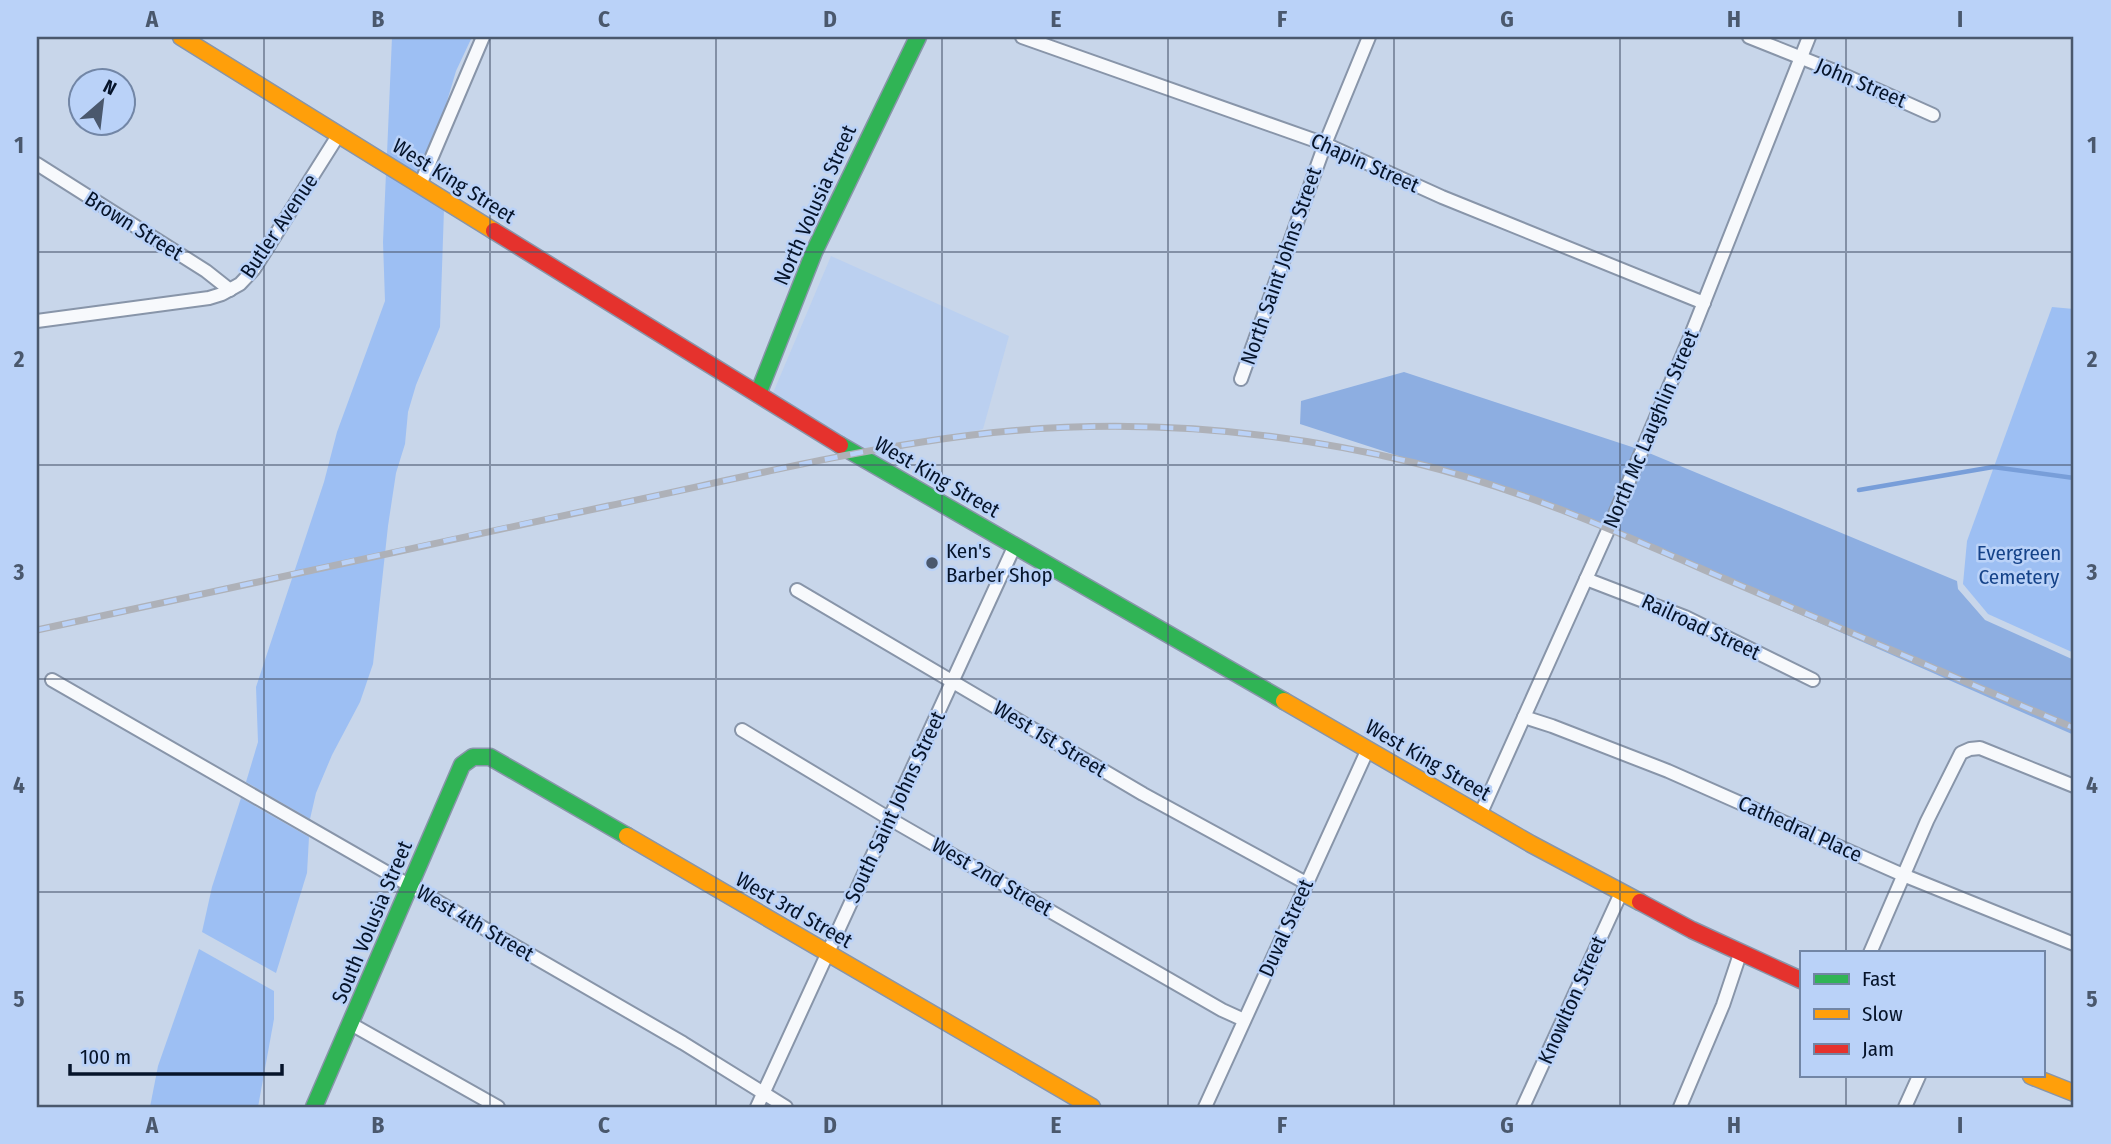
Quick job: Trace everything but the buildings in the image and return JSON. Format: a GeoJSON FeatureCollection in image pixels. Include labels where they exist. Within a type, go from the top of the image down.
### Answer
{"type":"FeatureCollection","features":[{"type":"Feature","properties":{"kind":"main road","name":"West King Street"},"geometry":{"type":"LineString","coordinates":[[181,37],[855,454],[1480,815],[1621,893],[1740,954],[1800,980]]}},
{"type":"Feature","properties":{"kind":"main road","name":"North Volusia Street"},"geometry":{"type":"LineString","coordinates":[[758,394],[814,251],[918,37]]}},
{"type":"Feature","properties":{"kind":"main road","name":"South Volusia Street"},"geometry":{"type":"LineString","coordinates":[[314,1107],[411,887],[461,765],[473,757]]}},
{"type":"Feature","properties":{"kind":"main road","name":"West 3rd Street"},"geometry":{"type":"LineString","coordinates":[[473,757],[490,757],[1092,1107]]}},
{"type":"Feature","properties":{"kind":"main road"},"geometry":{"type":"LineString","coordinates":[[2036,1078],[2074,1093]]}},
{"type":"Feature","properties":{"kind":"street"},"geometry":{"type":"LineString","coordinates":[[420,185],[483,37]]}},
{"type":"Feature","properties":{"kind":"street","name":"Chapin Street"},"geometry":{"type":"LineString","coordinates":[[1022,37],[1325,144],[1442,197],[1704,303]]}},
{"type":"Feature","properties":{"kind":"street","name":"North Saint Johns Street"},"geometry":{"type":"LineString","coordinates":[[1241,379],[1325,144],[1369,37]]}},
{"type":"Feature","properties":{"kind":"street","name":"John Street"},"geometry":{"type":"LineString","coordinates":[[1749,37],[1933,115]]}},
{"type":"Feature","properties":{"kind":"street","name":"North Mc Laughlin Street"},"geometry":{"type":"LineString","coordinates":[[1480,815],[1586,579],[1704,303],[1809,37]]}},
{"type":"Feature","properties":{"kind":"street","name":"Butler Avenue"},"geometry":{"type":"LineString","coordinates":[[37,321],[209,298],[230,290],[254,269],[339,134]]}},
{"type":"Feature","properties":{"kind":"street","name":"Brown Street"},"geometry":{"type":"LineString","coordinates":[[37,164],[206,271],[230,290]]}},
{"type":"Feature","properties":{"kind":"street","name":"South Saint Johns Street"},"geometry":{"type":"LineString","coordinates":[[757,1107],[1015,545]]}},
{"type":"Feature","properties":{"kind":"street","name":"Railroad Street"},"geometry":{"type":"LineString","coordinates":[[1586,579],[1685,617],[1813,680]]}},
{"type":"Feature","properties":{"kind":"street","name":"West 1st Street"},"geometry":{"type":"LineString","coordinates":[[797,590],[1143,794],[1306,883]]}},
{"type":"Feature","properties":{"kind":"street","name":"West 4th Street"},"geometry":{"type":"LineString","coordinates":[[52,680],[582,984],[786,1107]]}},
{"type":"Feature","properties":{"kind":"street","name":"Cathedral Place"},"geometry":{"type":"LineString","coordinates":[[1524,717],[1668,771],[1903,875],[2074,944]]}},
{"type":"Feature","properties":{"kind":"street","name":"West 2nd Street"},"geometry":{"type":"LineString","coordinates":[[743,730],[890,819],[1222,1010],[1244,1020]]}},
{"type":"Feature","properties":{"kind":"street"},"geometry":{"type":"LineString","coordinates":[[1871,951],[1957,757],[1970,749],[1980,748],[2074,786]]}},
{"type":"Feature","properties":{"kind":"street","name":"Duval Street"},"geometry":{"type":"LineString","coordinates":[[1205,1107],[1368,750]]}},
{"type":"Feature","properties":{"kind":"street","name":"Knowlton Street"},"geometry":{"type":"LineString","coordinates":[[1523,1107],[1621,893]]}},
{"type":"Feature","properties":{"kind":"street"},"geometry":{"type":"LineString","coordinates":[[1680,1107],[1723,1005],[1740,954]]}},
{"type":"Feature","properties":{"kind":"street"},"geometry":{"type":"LineString","coordinates":[[351,1024],[498,1107]]}},
{"type":"Feature","properties":{"kind":"street"},"geometry":{"type":"LineString","coordinates":[[1905,1107],[1918,1078]]}},
{"type":"Feature","properties":{"kind":"shaded area"},"geometry":{"type":"Polygon","coordinates":[[[831,256],[1009,336],[983,429],[904,448],[890,465],[773,393],[831,256]]]}},
{"type":"Feature","properties":{"kind":"shaded area"},"geometry":{"type":"Polygon","coordinates":[[[1404,372],[1635,448],[1601,528],[1544,503],[1300,424],[1301,401],[1404,372]]]}},
{"type":"Feature","properties":{"kind":"shaded area"},"geometry":{"type":"Polygon","coordinates":[[[1649,453],[1957,581],[1958,589],[1985,620],[2074,660],[2074,735],[1615,533],[1649,453]]]}},
{"type":"Feature","properties":{"kind":"green space"},"geometry":{"type":"Polygon","coordinates":[[[392,37],[472,37],[417,173],[387,154],[392,37]]]}},
{"type":"Feature","properties":{"kind":"green space"},"geometry":{"type":"Polygon","coordinates":[[[386,173],[444,209],[440,327],[408,412],[405,444],[396,473],[388,526],[373,664],[360,702],[332,755],[316,793],[310,819],[246,782],[258,742],[256,687],[324,482],[337,432],[385,301],[383,242],[386,173]]]}},
{"type":"Feature","properties":{"kind":"green space","name":"Evergreen Cemetery"},"geometry":{"type":"Polygon","coordinates":[[[2052,307],[2074,309],[2074,653],[1988,614],[1963,584],[1967,541],[2052,307]]]}},
{"type":"Feature","properties":{"kind":"green space"},"geometry":{"type":"Polygon","coordinates":[[[241,798],[309,837],[307,873],[276,973],[202,932],[212,887],[241,798]]]}},
{"type":"Feature","properties":{"kind":"green space"},"geometry":{"type":"Polygon","coordinates":[[[199,949],[274,991],[274,1019],[258,1107],[150,1107],[158,1066],[199,949]]]}},
{"type":"Feature","properties":{"kind":"waterway"},"geometry":{"type":"LineString","coordinates":[[1859,490],[1993,467],[2074,478]]}},
{"type":"Feature","properties":{"kind":"railway"},"geometry":{"type":"LineString","coordinates":[[37,630],[835,457],[926,441],[1083,427],[1195,429],[1305,441],[1360,451],[1455,474],[1533,499],[2074,728]]}},
{"type":"Feature","properties":{"kind":"traffic: fast"},"geometry":{"type":"LineString","coordinates":[[758,394],[814,252],[918,37]]}},
{"type":"Feature","properties":{"kind":"traffic: fast"},"geometry":{"type":"LineString","coordinates":[[840,445],[1284,701]]}},
{"type":"Feature","properties":{"kind":"traffic: fast"},"geometry":{"type":"LineString","coordinates":[[314,1107],[462,765],[473,757],[490,757],[627,836]]}},
{"type":"Feature","properties":{"kind":"traffic: slow"},"geometry":{"type":"LineString","coordinates":[[181,37],[494,231]]}},
{"type":"Feature","properties":{"kind":"traffic: slow"},"geometry":{"type":"LineString","coordinates":[[1284,701],[1531,844],[1640,902]]}},
{"type":"Feature","properties":{"kind":"traffic: slow"},"geometry":{"type":"LineString","coordinates":[[627,836],[1092,1107]]}},
{"type":"Feature","properties":{"kind":"traffic: slow"},"geometry":{"type":"LineString","coordinates":[[2036,1078],[2074,1093]]}},
{"type":"Feature","properties":{"kind":"traffic: jam"},"geometry":{"type":"LineString","coordinates":[[494,231],[840,445]]}},
{"type":"Feature","properties":{"kind":"traffic: jam"},"geometry":{"type":"LineString","coordinates":[[1640,902],[1692,930],[1800,980]]}},
{"type":"Feature","properties":{"kind":"place","name":"Ken's Barber Shop"},"geometry":{"type":"Point","coordinates":[932,563]}}]}
